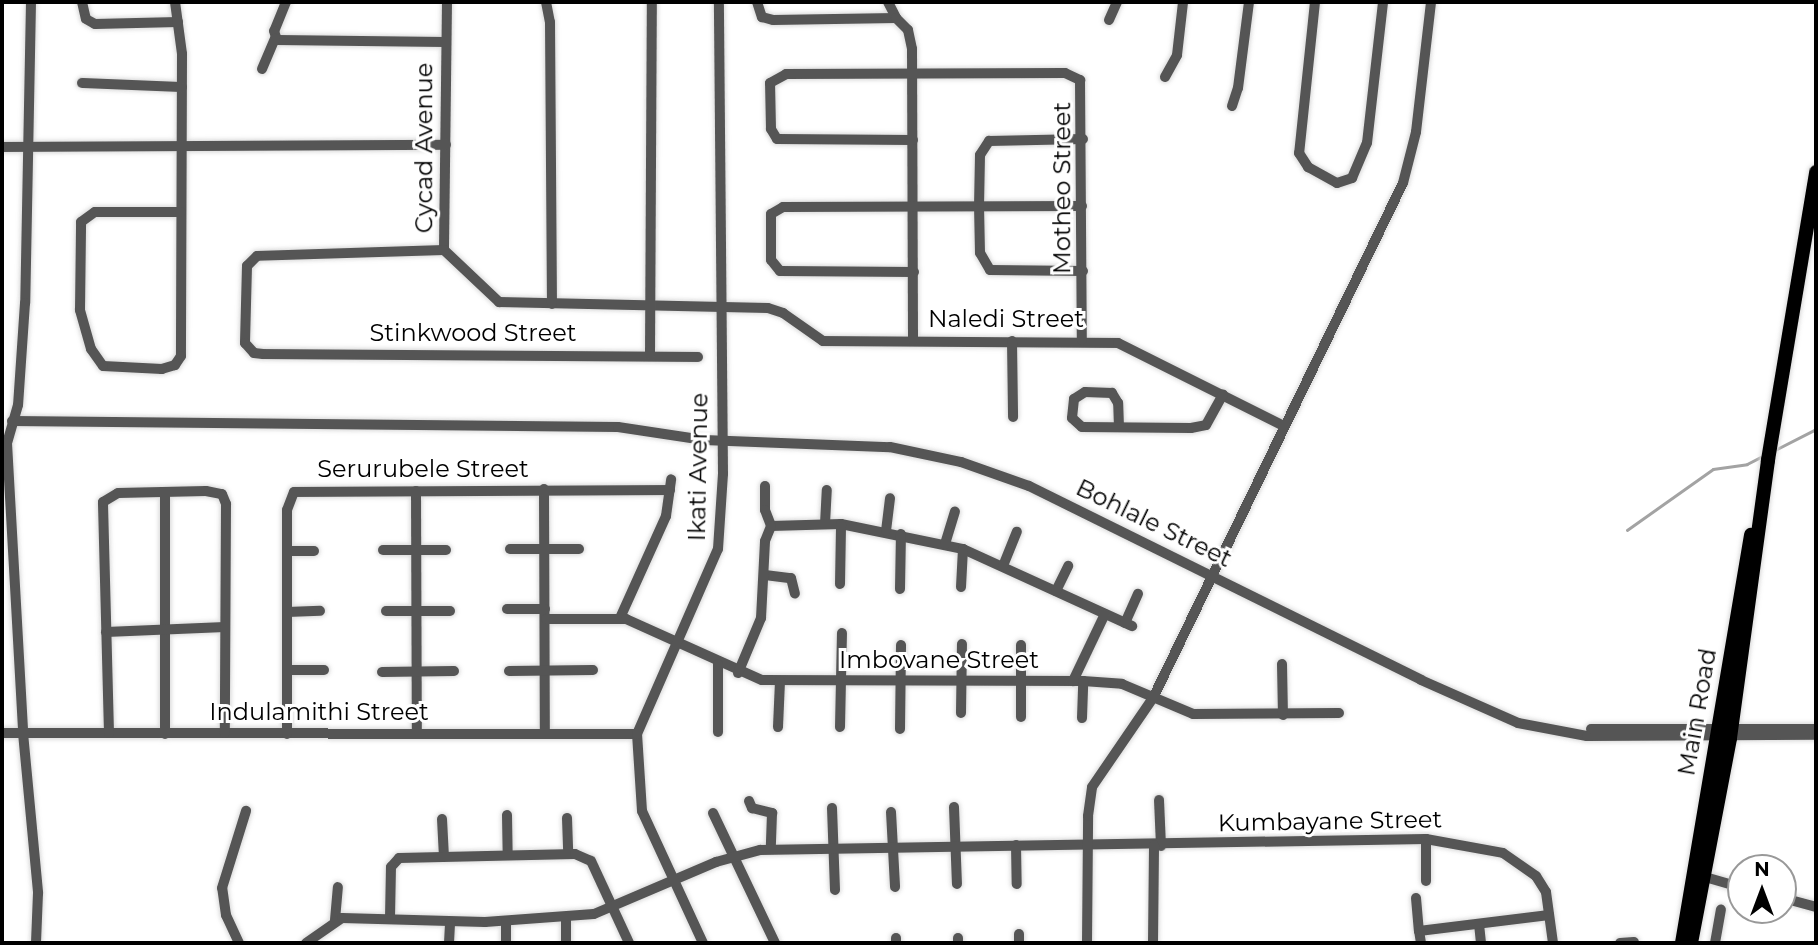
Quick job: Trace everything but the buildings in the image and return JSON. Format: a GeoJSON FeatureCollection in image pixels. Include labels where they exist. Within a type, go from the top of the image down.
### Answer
{"type":"FeatureCollection","features":[{"type":"Feature","properties":{"kind":"main road","name":"Main Road"},"geometry":{"type":"LineString","coordinates":[[1682,943],[1723,734],[1816,172]]}},
{"type":"Feature","properties":{"kind":"main road","name":"Main Road"},"geometry":{"type":"LineString","coordinates":[[1691,943],[1705,877],[1723,734]]}},
{"type":"Feature","properties":{"kind":"street"},"geometry":{"type":"LineString","coordinates":[[30,2],[25,303],[7,443],[23,733],[38,893],[36,943]]}},
{"type":"Feature","properties":{"kind":"street"},"geometry":{"type":"LineString","coordinates":[[82,2],[86,19],[95,24],[178,22]]}},
{"type":"Feature","properties":{"kind":"street"},"geometry":{"type":"LineString","coordinates":[[175,2],[182,87],[182,347],[175,365],[162,369],[116,369],[97,362],[80,310],[79,234],[84,218],[95,212],[181,212]]}},
{"type":"Feature","properties":{"kind":"street"},"geometry":{"type":"LineString","coordinates":[[262,69],[286,2]]}},
{"type":"Feature","properties":{"kind":"street","name":"Cycad Avenue"},"geometry":{"type":"LineString","coordinates":[[447,2],[444,250],[499,302],[719,306]]}},
{"type":"Feature","properties":{"kind":"street"},"geometry":{"type":"LineString","coordinates":[[549,2],[552,304]]}},
{"type":"Feature","properties":{"kind":"street"},"geometry":{"type":"LineString","coordinates":[[650,355],[654,305],[652,2]]}},
{"type":"Feature","properties":{"kind":"street","name":"Ikati Avenue"},"geometry":{"type":"LineString","coordinates":[[703,943],[642,811],[637,734],[716,560],[723,441],[719,306],[719,2]]}},
{"type":"Feature","properties":{"kind":"street"},"geometry":{"type":"LineString","coordinates":[[757,2],[762,17],[773,20],[896,18]]}},
{"type":"Feature","properties":{"kind":"street"},"geometry":{"type":"LineString","coordinates":[[888,2],[896,18],[911,35],[913,340]]}},
{"type":"Feature","properties":{"kind":"street"},"geometry":{"type":"LineString","coordinates":[[1109,20],[1117,2]]}},
{"type":"Feature","properties":{"kind":"street"},"geometry":{"type":"LineString","coordinates":[[1165,77],[1177,55],[1183,2]]}},
{"type":"Feature","properties":{"kind":"street"},"geometry":{"type":"LineString","coordinates":[[1232,106],[1238,88],[1249,2]]}},
{"type":"Feature","properties":{"kind":"street"},"geometry":{"type":"LineString","coordinates":[[1315,2],[1299,153],[1308,167],[1337,183],[1352,178],[1367,143],[1383,2]]}},
{"type":"Feature","properties":{"kind":"street"},"geometry":{"type":"LineString","coordinates":[[1087,943],[1088,843],[1092,787],[1153,698],[1408,168],[1431,2]]}},
{"type":"Feature","properties":{"kind":"street"},"geometry":{"type":"LineString","coordinates":[[274,35],[445,42]]}},
{"type":"Feature","properties":{"kind":"street"},"geometry":{"type":"LineString","coordinates":[[913,74],[778,75],[769,90],[771,129],[777,139],[913,140]]}},
{"type":"Feature","properties":{"kind":"street","name":"Motheo Street"},"geometry":{"type":"LineString","coordinates":[[913,74],[1077,76],[1083,90],[1082,340]]}},
{"type":"Feature","properties":{"kind":"street"},"geometry":{"type":"LineString","coordinates":[[82,83],[182,87]]}},
{"type":"Feature","properties":{"kind":"street"},"geometry":{"type":"LineString","coordinates":[[1083,139],[989,141],[980,155],[979,207],[980,253],[990,270],[1083,271]]}},
{"type":"Feature","properties":{"kind":"street"},"geometry":{"type":"LineString","coordinates":[[2,147],[446,145]]}},
{"type":"Feature","properties":{"kind":"street"},"geometry":{"type":"LineString","coordinates":[[914,272],[780,271],[771,260],[770,221],[774,211],[783,207],[1082,206]]}},
{"type":"Feature","properties":{"kind":"street","name":"Stinkwood Street"},"geometry":{"type":"LineString","coordinates":[[444,250],[261,255],[249,261],[244,335],[248,349],[263,354],[698,357]]}},
{"type":"Feature","properties":{"kind":"street","name":"Naledi Street"},"geometry":{"type":"LineString","coordinates":[[719,306],[776,309],[823,341],[1082,340],[1126,345],[1284,426]]}},
{"type":"Feature","properties":{"kind":"street"},"geometry":{"type":"LineString","coordinates":[[1013,341],[1013,417]]}},
{"type":"Feature","properties":{"kind":"street"},"geometry":{"type":"LineString","coordinates":[[1119,427],[1118,403],[1112,393],[1085,392],[1074,399],[1072,418],[1077,425],[1119,427],[1199,427],[1210,419],[1223,394]]}},
{"type":"Feature","properties":{"kind":"street","name":"Bohlale Street"},"geometry":{"type":"LineString","coordinates":[[11,417],[618,427],[723,441],[850,443],[961,462],[1041,491],[1479,707],[1543,728],[1573,735],[1816,735]]}},
{"type":"Feature","properties":{"kind":"street","name":"Serurubele Street"},"geometry":{"type":"LineString","coordinates":[[287,734],[288,503],[294,492],[544,489],[671,484],[666,516],[620,618]]}},
{"type":"Feature","properties":{"kind":"street"},"geometry":{"type":"LineString","coordinates":[[738,673],[761,618],[765,541],[771,526],[765,510],[765,486]]}},
{"type":"Feature","properties":{"kind":"street"},"geometry":{"type":"LineString","coordinates":[[544,489],[545,731]]}},
{"type":"Feature","properties":{"kind":"street"},"geometry":{"type":"LineString","coordinates":[[825,523],[827,490]]}},
{"type":"Feature","properties":{"kind":"street"},"geometry":{"type":"LineString","coordinates":[[109,733],[103,502],[118,493],[214,491],[224,497],[225,733]]}},
{"type":"Feature","properties":{"kind":"street"},"geometry":{"type":"LineString","coordinates":[[416,491],[417,733]]}},
{"type":"Feature","properties":{"kind":"street"},"geometry":{"type":"LineString","coordinates":[[164,492],[165,734]]}},
{"type":"Feature","properties":{"kind":"street"},"geometry":{"type":"LineString","coordinates":[[886,531],[890,498]]}},
{"type":"Feature","properties":{"kind":"street"},"geometry":{"type":"LineString","coordinates":[[945,544],[955,512]]}},
{"type":"Feature","properties":{"kind":"street"},"geometry":{"type":"LineString","coordinates":[[771,526],[841,524],[945,544],[1003,566],[1128,625],[1138,594]]}},
{"type":"Feature","properties":{"kind":"street"},"geometry":{"type":"LineString","coordinates":[[840,584],[841,524]]}},
{"type":"Feature","properties":{"kind":"street"},"geometry":{"type":"LineString","coordinates":[[1003,566],[1017,532]]}},
{"type":"Feature","properties":{"kind":"street"},"geometry":{"type":"LineString","coordinates":[[900,589],[901,534]]}},
{"type":"Feature","properties":{"kind":"street"},"geometry":{"type":"LineString","coordinates":[[510,549],[579,550]]}},
{"type":"Feature","properties":{"kind":"street"},"geometry":{"type":"LineString","coordinates":[[961,587],[963,549]]}},
{"type":"Feature","properties":{"kind":"street"},"geometry":{"type":"LineString","coordinates":[[383,550],[446,550]]}},
{"type":"Feature","properties":{"kind":"street"},"geometry":{"type":"LineString","coordinates":[[287,551],[314,551]]}},
{"type":"Feature","properties":{"kind":"street"},"geometry":{"type":"LineString","coordinates":[[1056,591],[1068,566]]}},
{"type":"Feature","properties":{"kind":"street"},"geometry":{"type":"LineString","coordinates":[[765,575],[791,578],[795,594]]}},
{"type":"Feature","properties":{"kind":"street","name":"Imbovane Street"},"geometry":{"type":"LineString","coordinates":[[507,609],[620,618],[738,673],[780,681],[1078,681],[1122,684],[1193,714],[1339,713]]}},
{"type":"Feature","properties":{"kind":"street"},"geometry":{"type":"LineString","coordinates":[[287,611],[320,611]]}},
{"type":"Feature","properties":{"kind":"street"},"geometry":{"type":"LineString","coordinates":[[386,611],[450,611]]}},
{"type":"Feature","properties":{"kind":"street"},"geometry":{"type":"LineString","coordinates":[[1082,718],[1078,681],[1105,614]]}},
{"type":"Feature","properties":{"kind":"street"},"geometry":{"type":"LineString","coordinates":[[106,632],[225,627]]}},
{"type":"Feature","properties":{"kind":"street"},"geometry":{"type":"LineString","coordinates":[[840,727],[842,633]]}},
{"type":"Feature","properties":{"kind":"street"},"geometry":{"type":"LineString","coordinates":[[961,713],[962,644]]}},
{"type":"Feature","properties":{"kind":"street"},"geometry":{"type":"LineString","coordinates":[[900,729],[901,645]]}},
{"type":"Feature","properties":{"kind":"street"},"geometry":{"type":"LineString","coordinates":[[1021,645],[1021,717]]}},
{"type":"Feature","properties":{"kind":"street"},"geometry":{"type":"LineString","coordinates":[[718,664],[718,732]]}},
{"type":"Feature","properties":{"kind":"street"},"geometry":{"type":"LineString","coordinates":[[1282,664],[1283,715]]}},
{"type":"Feature","properties":{"kind":"street"},"geometry":{"type":"LineString","coordinates":[[287,670],[324,670]]}},
{"type":"Feature","properties":{"kind":"street"},"geometry":{"type":"LineString","coordinates":[[509,671],[593,670]]}},
{"type":"Feature","properties":{"kind":"street"},"geometry":{"type":"LineString","coordinates":[[382,672],[454,671]]}},
{"type":"Feature","properties":{"kind":"street"},"geometry":{"type":"LineString","coordinates":[[778,727],[780,681]]}},
{"type":"Feature","properties":{"kind":"street","name":"Bohlale Street"},"geometry":{"type":"LineString","coordinates":[[1723,734],[1816,729]]}},
{"type":"Feature","properties":{"kind":"street","name":"Indulamithi Street"},"geometry":{"type":"LineString","coordinates":[[2,733],[545,731],[637,734]]}},
{"type":"Feature","properties":{"kind":"street"},"geometry":{"type":"LineString","coordinates":[[1153,943],[1159,800]]}},
{"type":"Feature","properties":{"kind":"street"},"geometry":{"type":"LineString","coordinates":[[749,801],[752,808],[772,813],[771,849]]}},
{"type":"Feature","properties":{"kind":"street"},"geometry":{"type":"LineString","coordinates":[[954,807],[957,884]]}},
{"type":"Feature","properties":{"kind":"street"},"geometry":{"type":"LineString","coordinates":[[832,808],[835,890]]}},
{"type":"Feature","properties":{"kind":"street"},"geometry":{"type":"LineString","coordinates":[[239,943],[226,915],[222,888],[246,811]]}},
{"type":"Feature","properties":{"kind":"street"},"geometry":{"type":"LineString","coordinates":[[891,812],[895,887]]}},
{"type":"Feature","properties":{"kind":"street"},"geometry":{"type":"LineString","coordinates":[[713,813],[775,943]]}},
{"type":"Feature","properties":{"kind":"street"},"geometry":{"type":"LineString","coordinates":[[507,815],[508,854]]}},
{"type":"Feature","properties":{"kind":"street"},"geometry":{"type":"LineString","coordinates":[[567,818],[568,854]]}},
{"type":"Feature","properties":{"kind":"street"},"geometry":{"type":"LineString","coordinates":[[442,819],[444,856]]}},
{"type":"Feature","properties":{"kind":"street"},"geometry":{"type":"LineString","coordinates":[[1426,839],[1426,881]]}},
{"type":"Feature","properties":{"kind":"street","name":"Kumbayane Street"},"geometry":{"type":"LineString","coordinates":[[335,920],[390,918],[450,922],[566,917],[612,909],[734,855],[771,849],[1426,839],[1477,845],[1510,857],[1541,881],[1553,943]]}},
{"type":"Feature","properties":{"kind":"street"},"geometry":{"type":"LineString","coordinates":[[1016,845],[1017,884]]}},
{"type":"Feature","properties":{"kind":"street"},"geometry":{"type":"LineString","coordinates":[[390,918],[395,860],[444,856],[568,854],[591,861],[629,943]]}},
{"type":"Feature","properties":{"kind":"street"},"geometry":{"type":"LineString","coordinates":[[1705,877],[1727,883]]}},
{"type":"Feature","properties":{"kind":"street"},"geometry":{"type":"LineString","coordinates":[[306,943],[335,920],[338,887]]}},
{"type":"Feature","properties":{"kind":"street"},"geometry":{"type":"LineString","coordinates":[[1416,898],[1421,943]]}},
{"type":"Feature","properties":{"kind":"street"},"geometry":{"type":"LineString","coordinates":[[1797,902],[1816,907]]}},
{"type":"Feature","properties":{"kind":"street"},"geometry":{"type":"LineString","coordinates":[[1715,943],[1721,910]]}},
{"type":"Feature","properties":{"kind":"street"},"geometry":{"type":"LineString","coordinates":[[1419,931],[1549,915]]}},
{"type":"Feature","properties":{"kind":"street"},"geometry":{"type":"LineString","coordinates":[[566,917],[566,943]]}},
{"type":"Feature","properties":{"kind":"street"},"geometry":{"type":"LineString","coordinates":[[506,921],[506,943]]}},
{"type":"Feature","properties":{"kind":"street"},"geometry":{"type":"LineString","coordinates":[[449,943],[450,922]]}},
{"type":"Feature","properties":{"kind":"street"},"geometry":{"type":"LineString","coordinates":[[1479,923],[1481,943]]}},
{"type":"Feature","properties":{"kind":"street"},"geometry":{"type":"LineString","coordinates":[[1620,943],[1634,942]]}},
{"type":"Feature","properties":{"kind":"waterway"},"geometry":{"type":"LineString","coordinates":[[1775,450],[1816,429]]}},
{"type":"Feature","properties":{"kind":"waterway"},"geometry":{"type":"LineString","coordinates":[[1627,530],[1713,469],[1747,464],[1763,456]]}}]}
